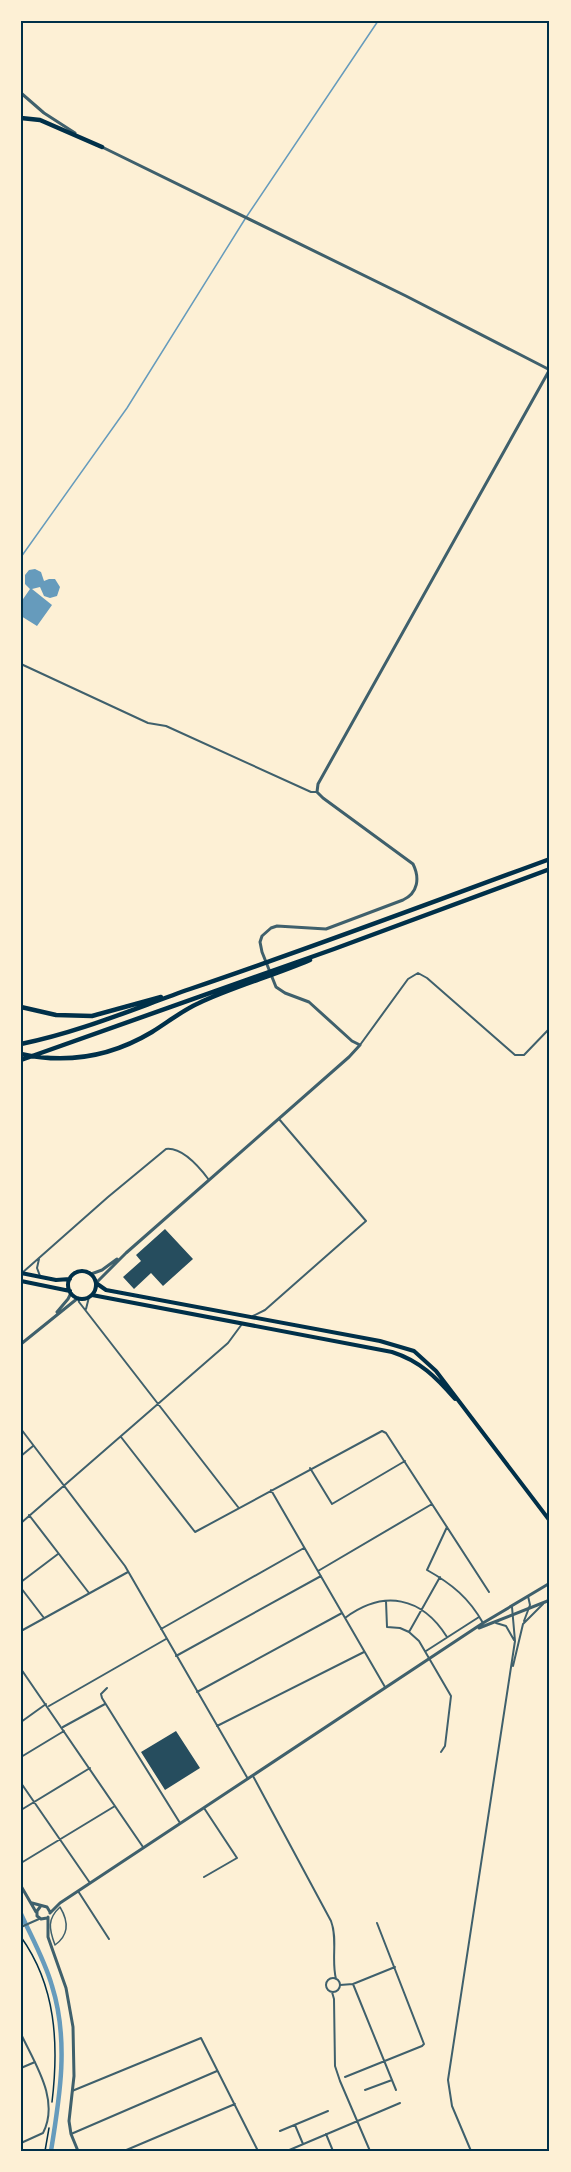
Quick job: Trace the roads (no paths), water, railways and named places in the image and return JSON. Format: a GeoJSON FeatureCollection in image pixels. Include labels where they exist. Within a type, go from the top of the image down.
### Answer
{"type":"FeatureCollection","features":[{"type":"Feature","properties":{"kind":"highway"},"geometry":{"type":"LineString","coordinates":[[21,118],[40,120],[102,147]]}},
{"type":"Feature","properties":{"kind":"highway"},"geometry":{"type":"LineString","coordinates":[[21,1044],[73,1032],[550,859]]}},
{"type":"Feature","properties":{"kind":"highway"},"geometry":{"type":"LineString","coordinates":[[21,1060],[283,968],[550,869]]}},
{"type":"Feature","properties":{"kind":"highway"},"geometry":{"type":"LineString","coordinates":[[21,1054],[56,1059],[111,1051],[138,1040],[196,1004],[252,979]]}},
{"type":"Feature","properties":{"kind":"highway"},"geometry":{"type":"LineString","coordinates":[[21,1007],[56,1015],[92,1016],[170,996]]}},
{"type":"Feature","properties":{"kind":"main road"},"geometry":{"type":"LineString","coordinates":[[22,1273],[56,1280],[70,1278],[80,1271],[91,1274],[96,1283],[106,1290],[380,1341],[414,1351],[436,1371],[550,1521]]}},
{"type":"Feature","properties":{"kind":"main road"},"geometry":{"type":"LineString","coordinates":[[70,1278],[71,1292]]}},
{"type":"Feature","properties":{"kind":"main road"},"geometry":{"type":"LineString","coordinates":[[21,1281],[71,1292],[78,1298],[90,1296],[242,1323],[386,1350],[408,1357],[434,1375],[483,1433]]}},
{"type":"Feature","properties":{"kind":"main road"},"geometry":{"type":"LineString","coordinates":[[90,1296],[96,1283]]}},
{"type":"Feature","properties":{"kind":"street"},"geometry":{"type":"LineString","coordinates":[[21,93],[60,124],[102,147],[550,370],[318,784],[317,792]]}},
{"type":"Feature","properties":{"kind":"street"},"geometry":{"type":"LineString","coordinates":[[21,664],[148,723],[166,726],[311,792],[317,792],[410,860],[418,880],[413,893],[403,900],[326,928],[277,926],[262,936],[260,942],[276,987],[282,992],[309,1002],[352,1041],[360,1045]]}},
{"type":"Feature","properties":{"kind":"street"},"geometry":{"type":"LineString","coordinates":[[96,1283],[126,1253],[349,1057],[408,979],[418,973],[427,978],[515,1056],[524,1055],[550,1028]]}},
{"type":"Feature","properties":{"kind":"street"},"geometry":{"type":"LineString","coordinates":[[250,1317],[265,1310],[366,1221],[279,1119]]}},
{"type":"Feature","properties":{"kind":"street"},"geometry":{"type":"LineString","coordinates":[[22,1273],[166,1149],[176,1151],[197,1165],[209,1180]]}},
{"type":"Feature","properties":{"kind":"street"},"geometry":{"type":"LineString","coordinates":[[91,1274],[102,1270],[126,1253]]}},
{"type":"Feature","properties":{"kind":"street"},"geometry":{"type":"LineString","coordinates":[[39,1259],[37,1268],[40,1276]]}},
{"type":"Feature","properties":{"kind":"street"},"geometry":{"type":"LineString","coordinates":[[56,1313],[71,1292]]}},
{"type":"Feature","properties":{"kind":"street"},"geometry":{"type":"LineString","coordinates":[[86,1309],[90,1296]]}},
{"type":"Feature","properties":{"kind":"street"},"geometry":{"type":"LineString","coordinates":[[21,1344],[56,1313],[78,1298],[238,1507]]}},
{"type":"Feature","properties":{"kind":"street"},"geometry":{"type":"LineString","coordinates":[[21,1522],[232,1339],[242,1323]]}},
{"type":"Feature","properties":{"kind":"street"},"geometry":{"type":"LineString","coordinates":[[21,1429],[128,1572],[248,1779]]}},
{"type":"Feature","properties":{"kind":"street"},"geometry":{"type":"LineString","coordinates":[[121,1437],[195,1532],[382,1431],[405,1461],[489,1592]]}},
{"type":"Feature","properties":{"kind":"street"},"geometry":{"type":"LineString","coordinates":[[21,1456],[34,1445]]}},
{"type":"Feature","properties":{"kind":"street"},"geometry":{"type":"LineString","coordinates":[[310,1468],[332,1504],[405,1461]]}},
{"type":"Feature","properties":{"kind":"street"},"geometry":{"type":"LineString","coordinates":[[271,1490],[385,1688]]}},
{"type":"Feature","properties":{"kind":"street"},"geometry":{"type":"LineString","coordinates":[[318,1570],[432,1504]]}},
{"type":"Feature","properties":{"kind":"street"},"geometry":{"type":"LineString","coordinates":[[29,1515],[89,1593]]}},
{"type":"Feature","properties":{"kind":"street"},"geometry":{"type":"LineString","coordinates":[[447,1527],[427,1570],[464,1595],[483,1623]]}},
{"type":"Feature","properties":{"kind":"street"},"geometry":{"type":"LineString","coordinates":[[160,1629],[304,1548]]}},
{"type":"Feature","properties":{"kind":"street"},"geometry":{"type":"LineString","coordinates":[[21,1582],[58,1554]]}},
{"type":"Feature","properties":{"kind":"street"},"geometry":{"type":"LineString","coordinates":[[21,1631],[128,1572]]}},
{"type":"Feature","properties":{"kind":"street"},"geometry":{"type":"LineString","coordinates":[[176,1656],[321,1576]]}},
{"type":"Feature","properties":{"kind":"street"},"geometry":{"type":"LineString","coordinates":[[409,1632],[440,1577]]}},
{"type":"Feature","properties":{"kind":"street"},"geometry":{"type":"LineString","coordinates":[[21,1928],[49,1915],[78,1891],[180,1823],[472,1630],[550,1583]]}},
{"type":"Feature","properties":{"kind":"street"},"geometry":{"type":"LineString","coordinates":[[21,1588],[44,1618]]}},
{"type":"Feature","properties":{"kind":"street"},"geometry":{"type":"LineString","coordinates":[[509,1681],[530,1603],[528,1596]]}},
{"type":"Feature","properties":{"kind":"street"},"geometry":{"type":"LineString","coordinates":[[472,1630],[550,1600]]}},
{"type":"Feature","properties":{"kind":"street"},"geometry":{"type":"LineString","coordinates":[[345,1618],[366,1605],[386,1601],[406,1603],[421,1608],[436,1622],[447,1637]]}},
{"type":"Feature","properties":{"kind":"street"},"geometry":{"type":"LineString","coordinates":[[386,1601],[387,1627],[409,1632],[419,1641],[452,1699],[445,1746],[441,1752]]}},
{"type":"Feature","properties":{"kind":"street"},"geometry":{"type":"LineString","coordinates":[[523,1624],[545,1602]]}},
{"type":"Feature","properties":{"kind":"street"},"geometry":{"type":"LineString","coordinates":[[471,2151],[452,2106],[448,2080],[515,1641],[513,1605]]}},
{"type":"Feature","properties":{"kind":"street"},"geometry":{"type":"LineString","coordinates":[[197,1692],[342,1613]]}},
{"type":"Feature","properties":{"kind":"street"},"geometry":{"type":"LineString","coordinates":[[426,1651],[480,1617]]}},
{"type":"Feature","properties":{"kind":"street"},"geometry":{"type":"LineString","coordinates":[[494,1622],[506,1626],[515,1641]]}},
{"type":"Feature","properties":{"kind":"street"},"geometry":{"type":"LineString","coordinates":[[21,1722],[47,1705],[166,1639]]}},
{"type":"Feature","properties":{"kind":"street"},"geometry":{"type":"LineString","coordinates":[[217,1726],[364,1652]]}},
{"type":"Feature","properties":{"kind":"street"},"geometry":{"type":"LineString","coordinates":[[21,1669],[143,1848]]}},
{"type":"Feature","properties":{"kind":"street"},"geometry":{"type":"LineString","coordinates":[[107,1688],[101,1694],[105,1704],[180,1823]]}},
{"type":"Feature","properties":{"kind":"street"},"geometry":{"type":"LineString","coordinates":[[21,1757],[105,1704]]}},
{"type":"Feature","properties":{"kind":"street"},"geometry":{"type":"LineString","coordinates":[[21,1810],[90,1768]]}},
{"type":"Feature","properties":{"kind":"street"},"geometry":{"type":"LineString","coordinates":[[253,1776],[332,1921],[334,1970],[340,1985]]}},
{"type":"Feature","properties":{"kind":"street"},"geometry":{"type":"LineString","coordinates":[[21,1783],[90,1883]]}},
{"type":"Feature","properties":{"kind":"street"},"geometry":{"type":"LineString","coordinates":[[21,1863],[115,1806]]}},
{"type":"Feature","properties":{"kind":"street"},"geometry":{"type":"LineString","coordinates":[[204,1808],[237,1858],[204,1877]]}},
{"type":"Feature","properties":{"kind":"street"},"geometry":{"type":"LineString","coordinates":[[21,1886],[39,1920],[47,1926]]}},
{"type":"Feature","properties":{"kind":"street"},"geometry":{"type":"LineString","coordinates":[[78,1891],[109,1939]]}},
{"type":"Feature","properties":{"kind":"street"},"geometry":{"type":"LineString","coordinates":[[32,1903],[40,1907],[59,1906]]}},
{"type":"Feature","properties":{"kind":"street"},"geometry":{"type":"LineString","coordinates":[[59,1906],[67,1926],[62,1939],[55,1945],[50,1922],[59,1906]]}},
{"type":"Feature","properties":{"kind":"street"},"geometry":{"type":"LineString","coordinates":[[36,1912],[40,1907]]}},
{"type":"Feature","properties":{"kind":"street"},"geometry":{"type":"LineString","coordinates":[[47,1907],[50,1943],[66,1988],[73,2020],[75,2049],[69,2121],[70,2134],[78,2151]]}},
{"type":"Feature","properties":{"kind":"street"},"geometry":{"type":"LineString","coordinates":[[345,2077],[424,2044],[377,1923]]}},
{"type":"Feature","properties":{"kind":"street"},"geometry":{"type":"LineString","coordinates":[[340,1985],[353,1984],[395,1967]]}},
{"type":"Feature","properties":{"kind":"street"},"geometry":{"type":"LineString","coordinates":[[334,1970],[327,1986],[334,1999]]}},
{"type":"Feature","properties":{"kind":"street"},"geometry":{"type":"LineString","coordinates":[[331,1979],[336,1979]]}},
{"type":"Feature","properties":{"kind":"street"},"geometry":{"type":"LineString","coordinates":[[353,1984],[396,2090]]}},
{"type":"Feature","properties":{"kind":"street"},"geometry":{"type":"LineString","coordinates":[[340,1985],[334,1999],[335,2066],[370,2151]]}},
{"type":"Feature","properties":{"kind":"street"},"geometry":{"type":"LineString","coordinates":[[332,1992],[336,1991]]}},
{"type":"Feature","properties":{"kind":"street"},"geometry":{"type":"LineString","coordinates":[[21,2034],[35,2062],[49,2100],[45,2130],[40,2135],[21,2143]]}},
{"type":"Feature","properties":{"kind":"street"},"geometry":{"type":"LineString","coordinates":[[72,2091],[201,2038],[258,2151]]}},
{"type":"Feature","properties":{"kind":"street"},"geometry":{"type":"LineString","coordinates":[[21,2068],[35,2062]]}},
{"type":"Feature","properties":{"kind":"street"},"geometry":{"type":"LineString","coordinates":[[70,2134],[218,2071]]}},
{"type":"Feature","properties":{"kind":"street"},"geometry":{"type":"LineString","coordinates":[[365,2090],[392,2080]]}},
{"type":"Feature","properties":{"kind":"street"},"geometry":{"type":"LineString","coordinates":[[287,2151],[297,2149],[303,2144],[400,2103]]}},
{"type":"Feature","properties":{"kind":"street"},"geometry":{"type":"LineString","coordinates":[[124,2151],[235,2104]]}},
{"type":"Feature","properties":{"kind":"street"},"geometry":{"type":"LineString","coordinates":[[280,2131],[328,2111]]}},
{"type":"Feature","properties":{"kind":"street"},"geometry":{"type":"LineString","coordinates":[[295,2125],[303,2144]]}},
{"type":"Feature","properties":{"kind":"street"},"geometry":{"type":"LineString","coordinates":[[326,2134],[333,2151]]}},
{"type":"Feature","properties":{"kind":"water"},"geometry":{"type":"Polygon","coordinates":[[[35,569],[41,572],[44,581],[55,579],[60,587],[57,596],[50,598],[44,596],[40,587],[32,589],[52,605],[37,626],[21,616],[21,602],[30,589],[25,584],[25,575],[29,570],[35,569]]]}},
{"type":"Feature","properties":{"kind":"waterway"},"geometry":{"type":"LineString","coordinates":[[21,557],[127,408],[245,219],[378,21]]}},
{"type":"Feature","properties":{"kind":"waterway"},"geometry":{"type":"LineString","coordinates":[[21,1914],[49,1977],[60,2027],[62,2047],[60,2089],[51,2151]]}}]}
